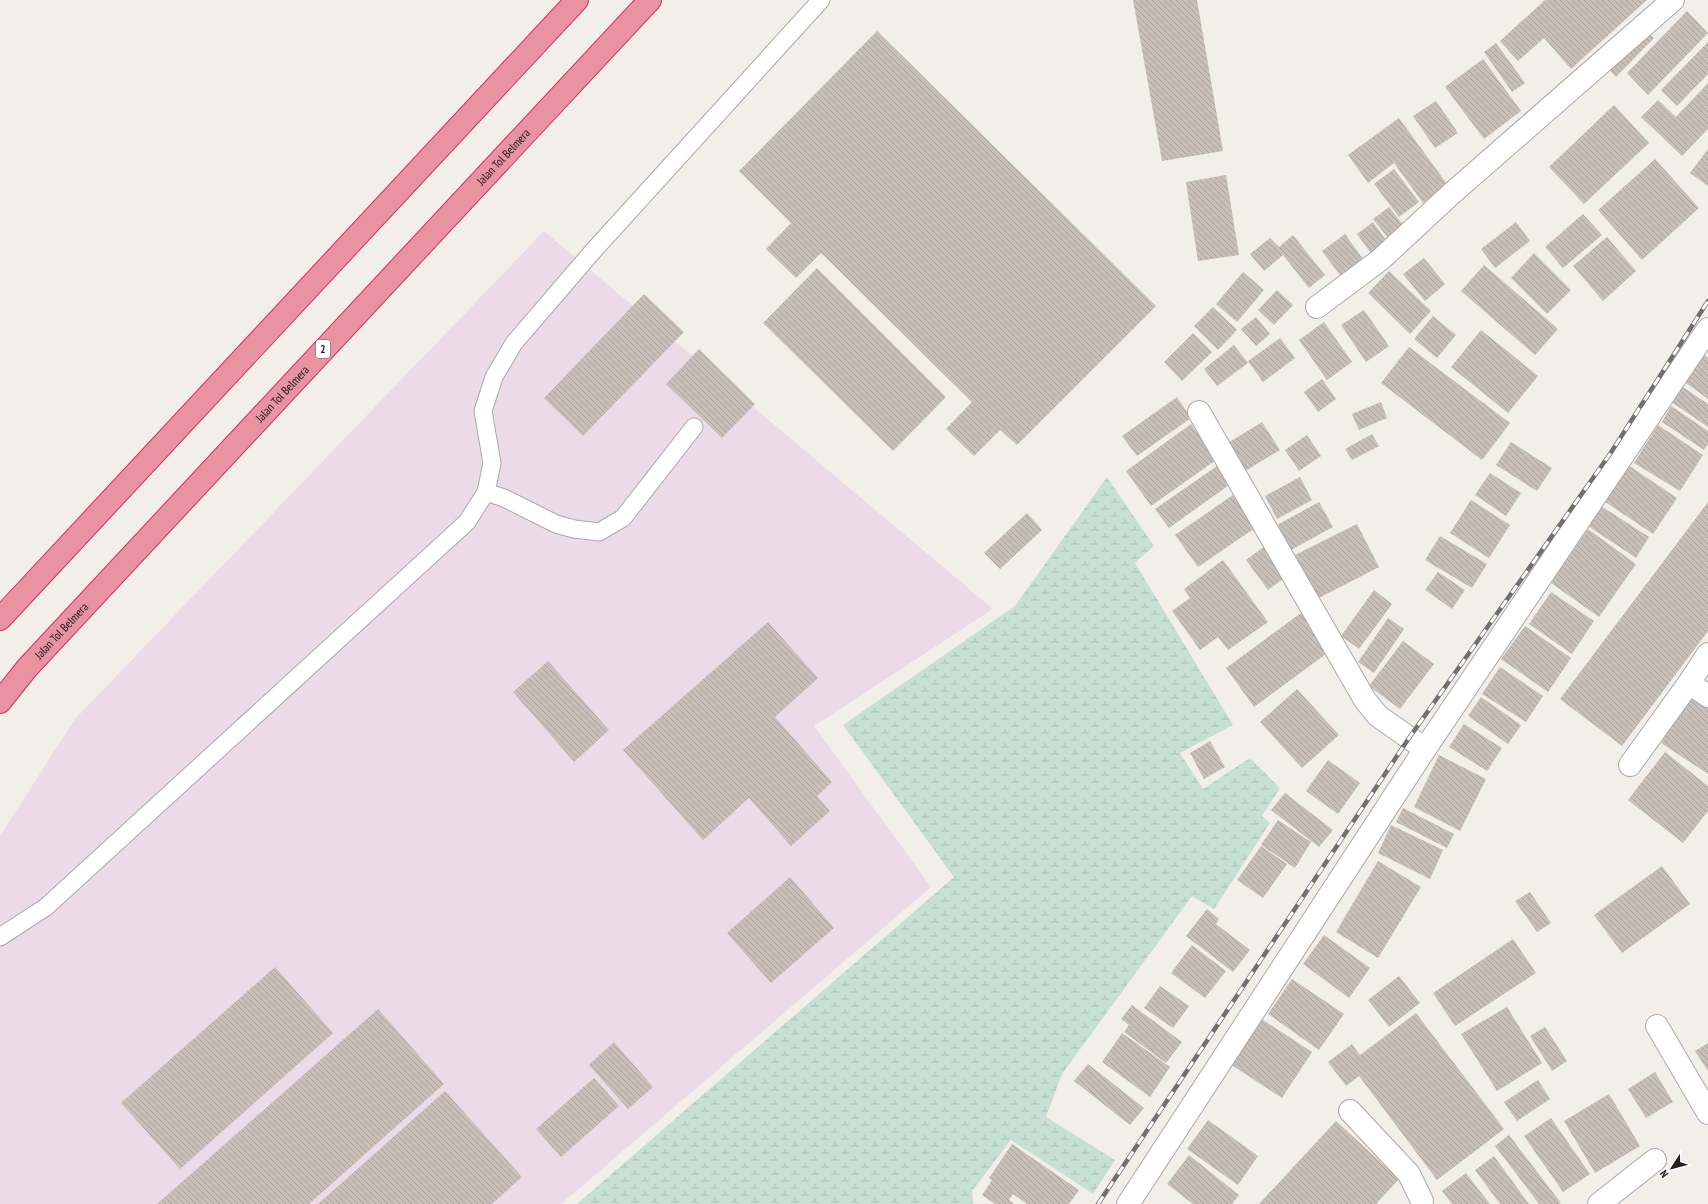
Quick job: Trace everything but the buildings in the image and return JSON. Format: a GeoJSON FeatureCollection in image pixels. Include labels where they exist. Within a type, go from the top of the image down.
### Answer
{"type":"FeatureCollection","features":[{"type":"Feature","properties":{"kind":"highway"},"geometry":{"type":"LineString","coordinates":[[0,619],[577,0]]}},
{"type":"Feature","properties":{"kind":"highway","name":"Jalan Tol Belmera"},"geometry":{"type":"LineString","coordinates":[[0,702],[32,662],[650,0]]}},
{"type":"Feature","properties":{"kind":"street"},"geometry":{"type":"LineString","coordinates":[[1317,307],[1380,260],[1450,195],[1673,0]]}},
{"type":"Feature","properties":{"kind":"street"},"geometry":{"type":"LineString","coordinates":[[1128,1204],[1425,749],[1708,329]]}},
{"type":"Feature","properties":{"kind":"street"},"geometry":{"type":"LineString","coordinates":[[1199,412],[1365,700],[1378,716],[1425,749]]}},
{"type":"Feature","properties":{"kind":"street"},"geometry":{"type":"LineString","coordinates":[[1630,765],[1708,654]]}},
{"type":"Feature","properties":{"kind":"street"},"geometry":{"type":"LineString","coordinates":[[1689,683],[1708,696]]}},
{"type":"Feature","properties":{"kind":"street"},"geometry":{"type":"LineString","coordinates":[[1657,1026],[1708,1112]]}},
{"type":"Feature","properties":{"kind":"street"},"geometry":{"type":"LineString","coordinates":[[1350,1111],[1409,1174],[1422,1203]]}},
{"type":"Feature","properties":{"kind":"street"},"geometry":{"type":"LineString","coordinates":[[1599,1204],[1655,1160]]}},
{"type":"Feature","properties":{"kind":"lane"},"geometry":{"type":"LineString","coordinates":[[0,937],[46,907],[467,522],[486,492],[492,463],[483,411],[494,377],[514,343],[594,250],[821,0]]}},
{"type":"Feature","properties":{"kind":"lane"},"geometry":{"type":"LineString","coordinates":[[486,492],[504,498],[556,524],[574,529],[599,532],[623,518],[694,428]]}},
{"type":"Feature","properties":{"kind":"shaded area"},"geometry":{"type":"Polygon","coordinates":[[[544,231],[993,609],[814,726],[931,887],[561,1204],[0,1204],[0,836],[75,719],[544,231]]]}},
{"type":"Feature","properties":{"kind":"green space"},"geometry":{"type":"Polygon","coordinates":[[[1107,477],[1154,546],[1135,563],[1233,725],[1180,753],[1203,789],[1250,758],[1280,788],[1262,816],[1270,823],[1214,909],[1192,896],[1062,1074],[1046,1117],[1115,1160],[1093,1194],[1011,1140],[972,1191],[973,1204],[577,1204],[954,877],[843,725],[1015,606],[1107,477]]]}},
{"type":"Feature","properties":{"kind":"railway"},"geometry":{"type":"LineString","coordinates":[[1098,1204],[1409,738],[1610,454],[1708,301]]}}]}
